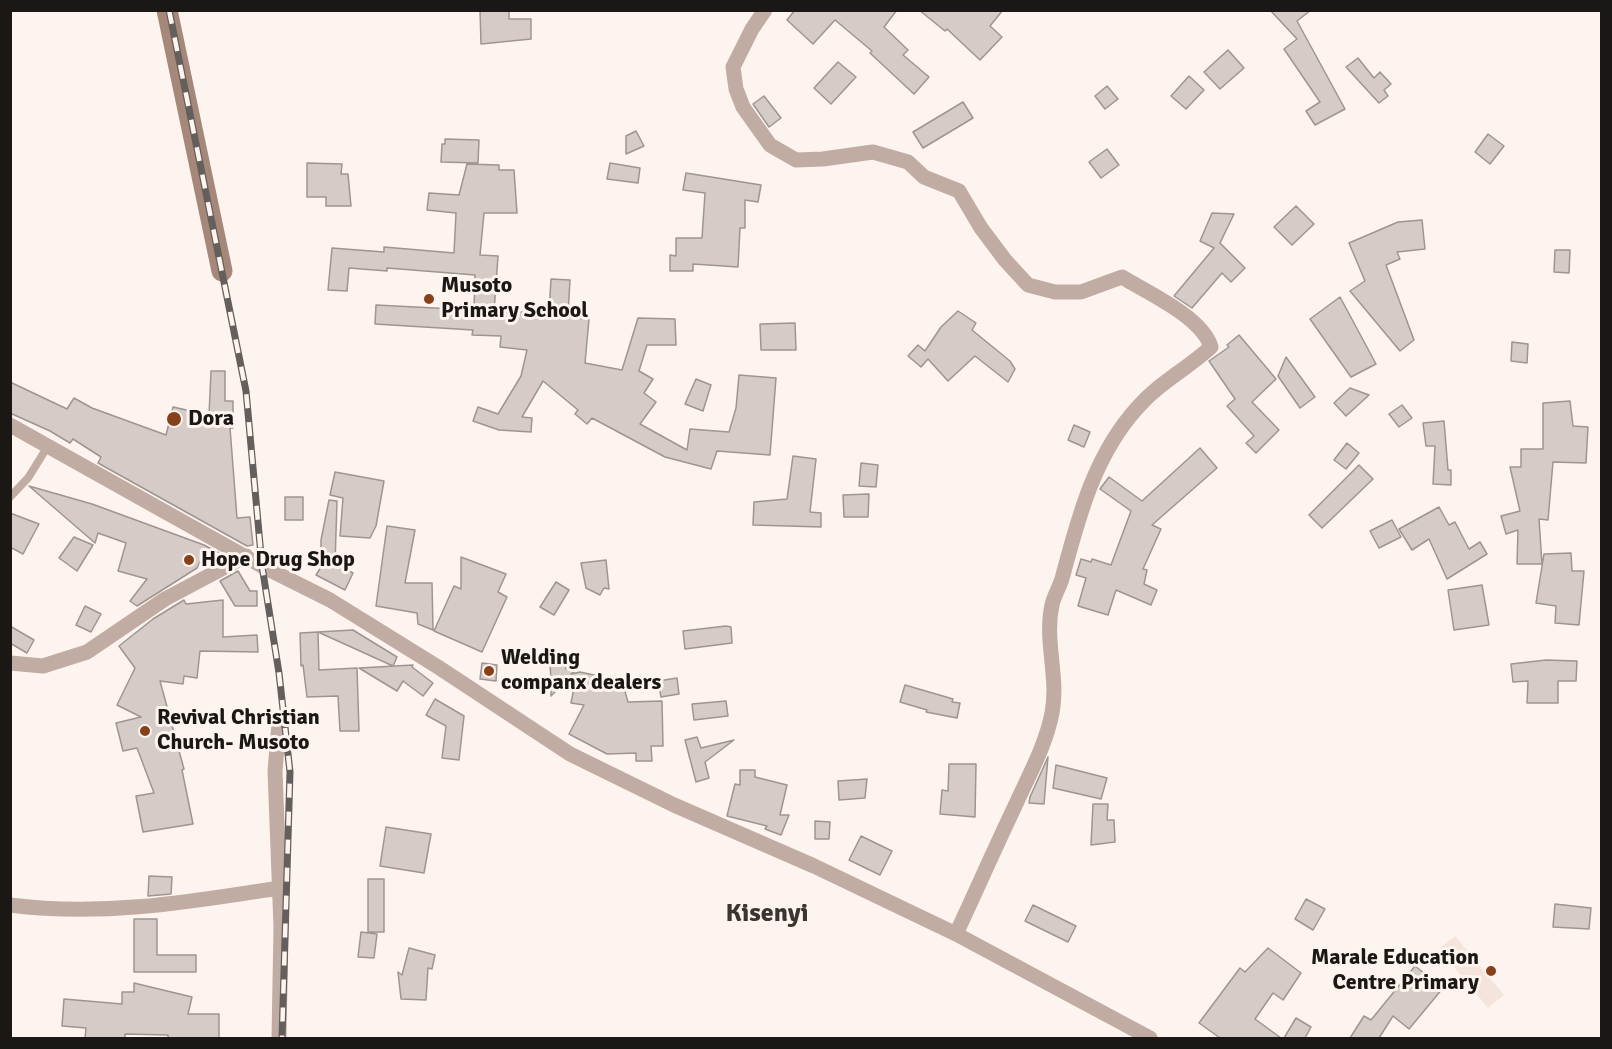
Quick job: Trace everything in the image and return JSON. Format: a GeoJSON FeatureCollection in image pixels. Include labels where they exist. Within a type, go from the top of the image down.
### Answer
{"type":"FeatureCollection","features":[{"type":"Feature","properties":{"kind":"main road"},"geometry":{"type":"LineString","coordinates":[[167,10],[222,271]]}},
{"type":"Feature","properties":{"kind":"street"},"geometry":{"type":"LineString","coordinates":[[765,10],[752,29],[733,67],[735,89],[743,107],[770,145],[796,160],[873,152],[908,162],[924,177],[959,191],[981,228],[1005,260],[1028,285],[1056,292],[1081,292],[1122,277],[1192,321],[1208,336],[1211,347],[1192,365],[1173,374],[1138,406],[1111,440],[1091,483],[1062,579],[1052,604],[1049,644],[1054,668],[1052,713],[1035,762],[956,934]]}},
{"type":"Feature","properties":{"kind":"street"},"geometry":{"type":"LineString","coordinates":[[10,425],[350,612],[438,666],[570,754],[674,806],[814,866],[956,934],[1150,1038]]}},
{"type":"Feature","properties":{"kind":"street"},"geometry":{"type":"LineString","coordinates":[[10,663],[43,666],[87,652],[165,599],[246,556]]}},
{"type":"Feature","properties":{"kind":"street"},"geometry":{"type":"LineString","coordinates":[[279,724],[275,771],[281,927],[279,1038]]}},
{"type":"Feature","properties":{"kind":"street"},"geometry":{"type":"LineString","coordinates":[[10,905],[43,909],[120,910],[279,888]]}},
{"type":"Feature","properties":{"kind":"lane"},"geometry":{"type":"LineString","coordinates":[[10,498],[28,478],[48,445]]}},
{"type":"Feature","properties":{"kind":"shaded area"},"geometry":{"type":"Polygon","coordinates":[[[1455,936],[1504,995],[1488,1008],[1439,949],[1455,936]]]}},
{"type":"Feature","properties":{"kind":"building"},"geometry":{"type":"Polygon","coordinates":[[[480,10],[509,10],[509,19],[531,19],[531,39],[481,44],[480,10]]]}},
{"type":"Feature","properties":{"kind":"building"},"geometry":{"type":"Polygon","coordinates":[[[795,10],[897,10],[884,27],[908,50],[903,55],[929,77],[914,94],[870,53],[872,51],[835,20],[813,44],[787,20],[795,10]]]}},
{"type":"Feature","properties":{"kind":"building"},"geometry":{"type":"Polygon","coordinates":[[[919,10],[1003,10],[990,26],[1002,37],[980,60],[947,29],[945,31],[919,10]]]}},
{"type":"Feature","properties":{"kind":"building"},"geometry":{"type":"Polygon","coordinates":[[[1270,10],[1311,10],[1297,21],[1345,109],[1315,125],[1306,111],[1320,102],[1284,49],[1297,39],[1270,10]]]}},
{"type":"Feature","properties":{"kind":"building"},"geometry":{"type":"Polygon","coordinates":[[[1228,50],[1244,68],[1220,89],[1204,72],[1228,50]]]}},
{"type":"Feature","properties":{"kind":"building"},"geometry":{"type":"Polygon","coordinates":[[[1358,58],[1374,78],[1380,72],[1391,84],[1384,90],[1388,96],[1379,103],[1346,67],[1358,58]]]}},
{"type":"Feature","properties":{"kind":"building"},"geometry":{"type":"Polygon","coordinates":[[[838,62],[856,77],[831,104],[814,88],[838,62]]]}},
{"type":"Feature","properties":{"kind":"building"},"geometry":{"type":"Polygon","coordinates":[[[1189,76],[1204,90],[1186,109],[1171,96],[1189,76]]]}},
{"type":"Feature","properties":{"kind":"building"},"geometry":{"type":"Polygon","coordinates":[[[1107,86],[1118,99],[1105,109],[1095,96],[1107,86]]]}},
{"type":"Feature","properties":{"kind":"building"},"geometry":{"type":"Polygon","coordinates":[[[764,96],[781,118],[769,127],[753,104],[764,96]]]}},
{"type":"Feature","properties":{"kind":"building"},"geometry":{"type":"Polygon","coordinates":[[[963,102],[973,118],[923,148],[913,132],[963,102]]]}},
{"type":"Feature","properties":{"kind":"building"},"geometry":{"type":"Polygon","coordinates":[[[636,131],[644,146],[626,154],[626,136],[636,131]]]}},
{"type":"Feature","properties":{"kind":"building"},"geometry":{"type":"Polygon","coordinates":[[[1488,134],[1504,146],[1490,164],[1475,152],[1488,134]]]}},
{"type":"Feature","properties":{"kind":"building"},"geometry":{"type":"Polygon","coordinates":[[[445,139],[479,140],[478,163],[441,162],[442,144],[445,144],[445,139]]]}},
{"type":"Feature","properties":{"kind":"building"},"geometry":{"type":"Polygon","coordinates":[[[1107,149],[1119,165],[1101,178],[1089,162],[1107,149]]]}},
{"type":"Feature","properties":{"kind":"building"},"geometry":{"type":"Polygon","coordinates":[[[307,163],[342,164],[341,174],[348,174],[351,206],[326,206],[326,197],[307,197],[307,163]]]}},
{"type":"Feature","properties":{"kind":"building"},"geometry":{"type":"Polygon","coordinates":[[[610,163],[640,168],[638,183],[607,179],[610,163]]]}},
{"type":"Feature","properties":{"kind":"building"},"geometry":{"type":"Polygon","coordinates":[[[467,164],[499,165],[499,170],[514,170],[517,213],[484,213],[480,255],[498,256],[494,312],[549,312],[551,279],[570,280],[568,314],[571,318],[589,319],[585,363],[622,370],[638,318],[675,319],[676,345],[647,345],[639,371],[653,379],[644,393],[656,402],[640,424],[687,450],[690,429],[729,432],[736,408],[739,375],[776,378],[770,455],[717,451],[711,469],[665,457],[592,418],[587,424],[575,414],[578,410],[543,381],[522,417],[532,418],[531,432],[499,430],[473,421],[478,407],[498,414],[521,376],[527,350],[500,347],[501,336],[472,335],[473,330],[375,324],[376,305],[474,310],[475,275],[387,268],[387,271],[349,268],[347,291],[328,290],[332,248],[384,252],[384,247],[454,253],[456,213],[427,210],[429,193],[459,195],[467,164]]]}},
{"type":"Feature","properties":{"kind":"building"},"geometry":{"type":"Polygon","coordinates":[[[686,173],[761,185],[758,202],[745,200],[745,228],[740,228],[738,267],[693,264],[693,271],[670,271],[670,255],[676,256],[676,238],[702,238],[705,193],[683,190],[686,173]]]}},
{"type":"Feature","properties":{"kind":"building"},"geometry":{"type":"Polygon","coordinates":[[[1296,206],[1314,224],[1292,245],[1274,227],[1296,206]]]}},
{"type":"Feature","properties":{"kind":"building"},"geometry":{"type":"Polygon","coordinates":[[[1212,213],[1234,214],[1220,243],[1245,268],[1231,282],[1222,273],[1192,308],[1174,296],[1214,248],[1200,241],[1212,213]]]}},
{"type":"Feature","properties":{"kind":"building"},"geometry":{"type":"Polygon","coordinates":[[[1422,220],[1425,249],[1397,252],[1400,259],[1386,265],[1414,340],[1400,351],[1350,291],[1365,281],[1349,243],[1398,222],[1422,220]]]}},
{"type":"Feature","properties":{"kind":"building"},"geometry":{"type":"Polygon","coordinates":[[[1555,250],[1570,250],[1569,273],[1554,272],[1555,250]]]}},
{"type":"Feature","properties":{"kind":"building"},"geometry":{"type":"Polygon","coordinates":[[[1340,297],[1376,364],[1351,377],[1310,319],[1340,297]]]}},
{"type":"Feature","properties":{"kind":"building"},"geometry":{"type":"Polygon","coordinates":[[[958,311],[976,323],[972,330],[1010,361],[1015,369],[1008,382],[975,356],[948,381],[928,359],[921,367],[908,356],[918,345],[925,351],[941,327],[958,311]]]}},
{"type":"Feature","properties":{"kind":"building"},"geometry":{"type":"Polygon","coordinates":[[[795,323],[796,350],[761,350],[760,324],[795,323]]]}},
{"type":"Feature","properties":{"kind":"building"},"geometry":{"type":"Polygon","coordinates":[[[1239,335],[1276,379],[1252,402],[1279,430],[1256,453],[1246,443],[1254,436],[1227,406],[1235,399],[1209,361],[1229,347],[1227,345],[1239,335]]]}},
{"type":"Feature","properties":{"kind":"building"},"geometry":{"type":"Polygon","coordinates":[[[1512,342],[1528,344],[1527,363],[1511,361],[1512,342]]]}},
{"type":"Feature","properties":{"kind":"building"},"geometry":{"type":"Polygon","coordinates":[[[1286,357],[1315,397],[1300,408],[1278,376],[1286,357]]]}},
{"type":"Feature","properties":{"kind":"building"},"geometry":{"type":"Polygon","coordinates":[[[211,371],[225,371],[225,401],[233,401],[233,428],[230,428],[237,518],[250,517],[253,545],[247,546],[98,463],[101,457],[73,439],[70,443],[10,413],[10,382],[67,409],[74,398],[92,408],[166,435],[173,407],[209,415],[211,371]]]}},
{"type":"Feature","properties":{"kind":"building"},"geometry":{"type":"Polygon","coordinates":[[[696,379],[711,385],[703,411],[685,404],[696,379]]]}},
{"type":"Feature","properties":{"kind":"building"},"geometry":{"type":"Polygon","coordinates":[[[1350,388],[1369,395],[1346,416],[1334,403],[1350,388]]]}},
{"type":"Feature","properties":{"kind":"building"},"geometry":{"type":"Polygon","coordinates":[[[1570,401],[1573,426],[1588,427],[1586,463],[1553,462],[1548,520],[1539,519],[1542,564],[1517,564],[1518,530],[1506,534],[1501,516],[1520,511],[1510,467],[1521,467],[1521,449],[1543,449],[1543,403],[1570,401]]]}},
{"type":"Feature","properties":{"kind":"building"},"geometry":{"type":"Polygon","coordinates":[[[1402,405],[1412,418],[1399,427],[1389,414],[1402,405]]]}},
{"type":"Feature","properties":{"kind":"building"},"geometry":{"type":"Polygon","coordinates":[[[1444,421],[1451,485],[1433,484],[1435,446],[1426,446],[1423,423],[1444,421]]]}},
{"type":"Feature","properties":{"kind":"building"},"geometry":{"type":"Polygon","coordinates":[[[1074,425],[1090,432],[1084,447],[1068,440],[1074,425]]]}},
{"type":"Feature","properties":{"kind":"building"},"geometry":{"type":"Polygon","coordinates":[[[1347,443],[1359,453],[1346,469],[1334,460],[1347,443]]]}},
{"type":"Feature","properties":{"kind":"building"},"geometry":{"type":"Polygon","coordinates":[[[1200,448],[1217,468],[1152,525],[1161,529],[1143,569],[1147,570],[1144,584],[1157,590],[1151,605],[1116,590],[1108,615],[1078,606],[1086,578],[1076,575],[1081,559],[1091,562],[1092,559],[1111,565],[1131,511],[1100,489],[1109,477],[1142,501],[1200,448]]]}},
{"type":"Feature","properties":{"kind":"building"},"geometry":{"type":"Polygon","coordinates":[[[793,456],[816,459],[810,512],[821,513],[821,527],[753,525],[754,502],[787,499],[793,456]]]}},
{"type":"Feature","properties":{"kind":"building"},"geometry":{"type":"Polygon","coordinates":[[[861,463],[878,465],[876,487],[859,486],[861,463]]]}},
{"type":"Feature","properties":{"kind":"building"},"geometry":{"type":"Polygon","coordinates":[[[1359,465],[1373,479],[1322,528],[1309,515],[1359,465]]]}},
{"type":"Feature","properties":{"kind":"building"},"geometry":{"type":"Polygon","coordinates":[[[335,472],[384,481],[376,526],[370,538],[340,536],[343,498],[330,495],[335,472]]]}},
{"type":"Feature","properties":{"kind":"building"},"geometry":{"type":"Polygon","coordinates":[[[29,486],[92,504],[204,545],[225,556],[211,564],[204,553],[197,568],[137,606],[130,601],[147,579],[118,571],[126,543],[98,533],[95,543],[29,486]]]}},
{"type":"Feature","properties":{"kind":"building"},"geometry":{"type":"Polygon","coordinates":[[[869,494],[868,517],[844,517],[843,495],[869,494]]]}},
{"type":"Feature","properties":{"kind":"building"},"geometry":{"type":"Polygon","coordinates":[[[285,497],[303,497],[303,520],[285,520],[285,497]]]}},
{"type":"Feature","properties":{"kind":"building"},"geometry":{"type":"Polygon","coordinates":[[[329,500],[337,501],[335,564],[353,573],[345,590],[316,575],[321,567],[321,540],[329,500]]]}},
{"type":"Feature","properties":{"kind":"building"},"geometry":{"type":"Polygon","coordinates":[[[1439,507],[1449,525],[1455,522],[1469,549],[1480,542],[1487,554],[1447,579],[1429,539],[1412,550],[1399,529],[1439,507]]]}},
{"type":"Feature","properties":{"kind":"building"},"geometry":{"type":"Polygon","coordinates":[[[10,513],[39,524],[23,554],[10,547],[10,513]]]}},
{"type":"Feature","properties":{"kind":"building"},"geometry":{"type":"Polygon","coordinates":[[[1392,520],[1401,537],[1379,548],[1370,531],[1392,520]]]}},
{"type":"Feature","properties":{"kind":"building"},"geometry":{"type":"Polygon","coordinates":[[[387,526],[415,530],[405,583],[432,583],[433,630],[418,624],[417,613],[376,606],[387,526]]]}},
{"type":"Feature","properties":{"kind":"building"},"geometry":{"type":"Polygon","coordinates":[[[74,537],[93,545],[77,571],[59,558],[74,537]]]}},
{"type":"Feature","properties":{"kind":"building"},"geometry":{"type":"Polygon","coordinates":[[[1571,553],[1572,571],[1584,571],[1579,625],[1555,623],[1556,606],[1536,603],[1544,554],[1571,553]]]}},
{"type":"Feature","properties":{"kind":"building"},"geometry":{"type":"Polygon","coordinates":[[[461,557],[506,574],[498,592],[507,597],[482,652],[434,631],[454,586],[461,589],[461,557]]]}},
{"type":"Feature","properties":{"kind":"building"},"geometry":{"type":"Polygon","coordinates":[[[606,560],[609,589],[604,588],[600,595],[586,588],[581,563],[606,560]]]}},
{"type":"Feature","properties":{"kind":"building"},"geometry":{"type":"Polygon","coordinates":[[[238,571],[250,591],[257,591],[257,606],[235,606],[220,581],[238,571]]]}},
{"type":"Feature","properties":{"kind":"building"},"geometry":{"type":"Polygon","coordinates":[[[556,582],[569,590],[554,615],[540,607],[556,582]]]}},
{"type":"Feature","properties":{"kind":"building"},"geometry":{"type":"Polygon","coordinates":[[[1482,585],[1489,625],[1454,630],[1448,590],[1482,585]]]}},
{"type":"Feature","properties":{"kind":"building"},"geometry":{"type":"Polygon","coordinates":[[[184,600],[186,604],[223,600],[223,637],[257,635],[258,652],[200,651],[197,678],[184,676],[183,684],[160,681],[184,769],[182,770],[193,824],[143,832],[136,796],[154,793],[137,748],[123,751],[116,723],[141,717],[117,705],[135,668],[119,646],[153,619],[184,600]]]}},
{"type":"Feature","properties":{"kind":"building"},"geometry":{"type":"Polygon","coordinates":[[[85,606],[101,614],[91,632],[76,625],[85,606]]]}},
{"type":"Feature","properties":{"kind":"building"},"geometry":{"type":"Polygon","coordinates":[[[10,626],[34,640],[27,653],[10,643],[10,626]]]}},
{"type":"Feature","properties":{"kind":"building"},"geometry":{"type":"Polygon","coordinates":[[[731,627],[732,643],[685,649],[683,631],[731,627]]]}},
{"type":"Feature","properties":{"kind":"building"},"geometry":{"type":"Polygon","coordinates":[[[353,630],[397,657],[393,666],[318,632],[319,670],[357,668],[359,731],[340,731],[338,696],[307,697],[303,665],[301,666],[300,633],[353,630]]]}},
{"type":"Feature","properties":{"kind":"building"},"geometry":{"type":"Polygon","coordinates":[[[1546,660],[1577,661],[1576,681],[1558,681],[1558,703],[1527,703],[1528,681],[1513,682],[1511,664],[1546,660]]]}},
{"type":"Feature","properties":{"kind":"building"},"geometry":{"type":"Polygon","coordinates":[[[482,663],[497,665],[496,681],[480,679],[482,663]]]}},
{"type":"Feature","properties":{"kind":"building"},"geometry":{"type":"Polygon","coordinates":[[[550,663],[565,663],[566,669],[575,671],[571,674],[580,672],[622,681],[628,702],[662,701],[663,746],[651,746],[652,761],[636,761],[636,753],[607,754],[569,734],[584,705],[571,703],[574,688],[558,689],[551,696],[551,689],[538,689],[537,685],[551,681],[550,663]]]}},
{"type":"Feature","properties":{"kind":"building"},"geometry":{"type":"Polygon","coordinates":[[[413,665],[412,667],[433,683],[423,696],[403,681],[397,691],[359,668],[413,665]]]}},
{"type":"Feature","properties":{"kind":"building"},"geometry":{"type":"Polygon","coordinates":[[[677,678],[679,694],[661,697],[658,681],[677,678]]]}},
{"type":"Feature","properties":{"kind":"building"},"geometry":{"type":"Polygon","coordinates":[[[905,685],[960,703],[957,718],[926,712],[927,710],[900,702],[905,685]]]}},
{"type":"Feature","properties":{"kind":"building"},"geometry":{"type":"Polygon","coordinates":[[[435,699],[464,716],[459,760],[442,758],[446,726],[426,715],[435,699]]]}},
{"type":"Feature","properties":{"kind":"building"},"geometry":{"type":"Polygon","coordinates":[[[726,701],[728,716],[694,720],[692,704],[726,701]]]}},
{"type":"Feature","properties":{"kind":"building"},"geometry":{"type":"Polygon","coordinates":[[[697,737],[701,748],[734,740],[705,762],[709,778],[696,782],[685,740],[697,737]]]}},
{"type":"Feature","properties":{"kind":"building"},"geometry":{"type":"Polygon","coordinates":[[[1048,757],[1044,804],[1029,803],[1030,797],[1048,757]]]}},
{"type":"Feature","properties":{"kind":"building"},"geometry":{"type":"Polygon","coordinates":[[[949,764],[976,764],[975,817],[940,814],[942,790],[948,791],[949,764]]]}},
{"type":"Feature","properties":{"kind":"building"},"geometry":{"type":"Polygon","coordinates":[[[1056,765],[1107,778],[1101,799],[1053,788],[1056,765]]]}},
{"type":"Feature","properties":{"kind":"building"},"geometry":{"type":"Polygon","coordinates":[[[740,770],[755,770],[755,777],[787,785],[780,815],[789,815],[781,835],[765,829],[767,826],[727,816],[735,784],[740,785],[740,770]]]}},
{"type":"Feature","properties":{"kind":"building"},"geometry":{"type":"Polygon","coordinates":[[[867,779],[865,798],[839,800],[838,781],[867,779]]]}},
{"type":"Feature","properties":{"kind":"building"},"geometry":{"type":"Polygon","coordinates":[[[1093,804],[1108,804],[1107,820],[1114,820],[1115,842],[1091,845],[1093,804]]]}},
{"type":"Feature","properties":{"kind":"building"},"geometry":{"type":"Polygon","coordinates":[[[815,821],[830,822],[829,839],[815,839],[815,821]]]}},
{"type":"Feature","properties":{"kind":"building"},"geometry":{"type":"Polygon","coordinates":[[[386,827],[431,834],[424,873],[380,866],[386,827]]]}},
{"type":"Feature","properties":{"kind":"building"},"geometry":{"type":"Polygon","coordinates":[[[861,836],[892,851],[880,875],[849,860],[861,836]]]}},
{"type":"Feature","properties":{"kind":"building"},"geometry":{"type":"Polygon","coordinates":[[[149,876],[172,877],[171,894],[148,896],[149,876]]]}},
{"type":"Feature","properties":{"kind":"building"},"geometry":{"type":"Polygon","coordinates":[[[368,879],[384,879],[384,932],[368,932],[368,879]]]}},
{"type":"Feature","properties":{"kind":"building"},"geometry":{"type":"Polygon","coordinates":[[[1306,899],[1325,909],[1313,930],[1295,919],[1306,899]]]}},
{"type":"Feature","properties":{"kind":"building"},"geometry":{"type":"Polygon","coordinates":[[[1555,904],[1591,908],[1589,929],[1553,927],[1555,904]]]}},
{"type":"Feature","properties":{"kind":"building"},"geometry":{"type":"Polygon","coordinates":[[[1033,905],[1076,926],[1068,942],[1025,921],[1033,905]]]}},
{"type":"Feature","properties":{"kind":"building"},"geometry":{"type":"Polygon","coordinates":[[[134,919],[157,919],[157,955],[196,955],[196,972],[134,972],[134,919]]]}},
{"type":"Feature","properties":{"kind":"building"},"geometry":{"type":"Polygon","coordinates":[[[361,932],[377,934],[374,958],[358,957],[361,932]]]}},
{"type":"Feature","properties":{"kind":"building"},"geometry":{"type":"Polygon","coordinates":[[[409,948],[435,955],[432,969],[428,968],[426,1000],[401,999],[398,972],[402,975],[409,948]]]}},
{"type":"Feature","properties":{"kind":"building"},"geometry":{"type":"Polygon","coordinates":[[[1268,948],[1301,973],[1283,1000],[1273,993],[1255,1019],[1281,1038],[1220,1038],[1199,1023],[1240,968],[1245,972],[1268,948]]]}},
{"type":"Feature","properties":{"kind":"building"},"geometry":{"type":"Polygon","coordinates":[[[1415,966],[1443,988],[1409,1029],[1393,1016],[1379,1038],[1350,1038],[1364,1016],[1371,1020],[1415,966]]]}},
{"type":"Feature","properties":{"kind":"building"},"geometry":{"type":"Polygon","coordinates":[[[134,983],[192,997],[188,1014],[219,1014],[219,1038],[168,1038],[168,1035],[125,1034],[125,1038],[85,1038],[86,1028],[62,1026],[64,999],[122,1004],[122,992],[134,992],[134,983]]]}},
{"type":"Feature","properties":{"kind":"building"},"geometry":{"type":"Polygon","coordinates":[[[1296,1018],[1311,1027],[1305,1038],[1284,1038],[1296,1018]]]}},
{"type":"Feature","properties":{"kind":"railway"},"geometry":{"type":"LineString","coordinates":[[169,10],[246,391],[262,566],[279,673],[290,772],[282,1038]]}},
{"type":"Feature","properties":{"kind":"place","name":"Musoto Primary School"},"geometry":{"type":"Point","coordinates":[429,299]}},
{"type":"Feature","properties":{"kind":"place","name":"Dora"},"geometry":{"type":"Point","coordinates":[174,419]}},
{"type":"Feature","properties":{"kind":"place","name":"Hope Drug Shop"},"geometry":{"type":"Point","coordinates":[189,560]}},
{"type":"Feature","properties":{"kind":"place","name":"Welding companx dealers"},"geometry":{"type":"Point","coordinates":[489,671]}},
{"type":"Feature","properties":{"kind":"place","name":"Revival Christian Church- Musoto"},"geometry":{"type":"Point","coordinates":[145,731]}},
{"type":"Feature","properties":{"kind":"place","name":"Marale Education Centre Primary"},"geometry":{"type":"Point","coordinates":[1491,971]}},
{"type":"Feature","properties":{"kind":"district","name":"Kisenyi"},"geometry":{"type":"Point","coordinates":[767,914]}}]}
